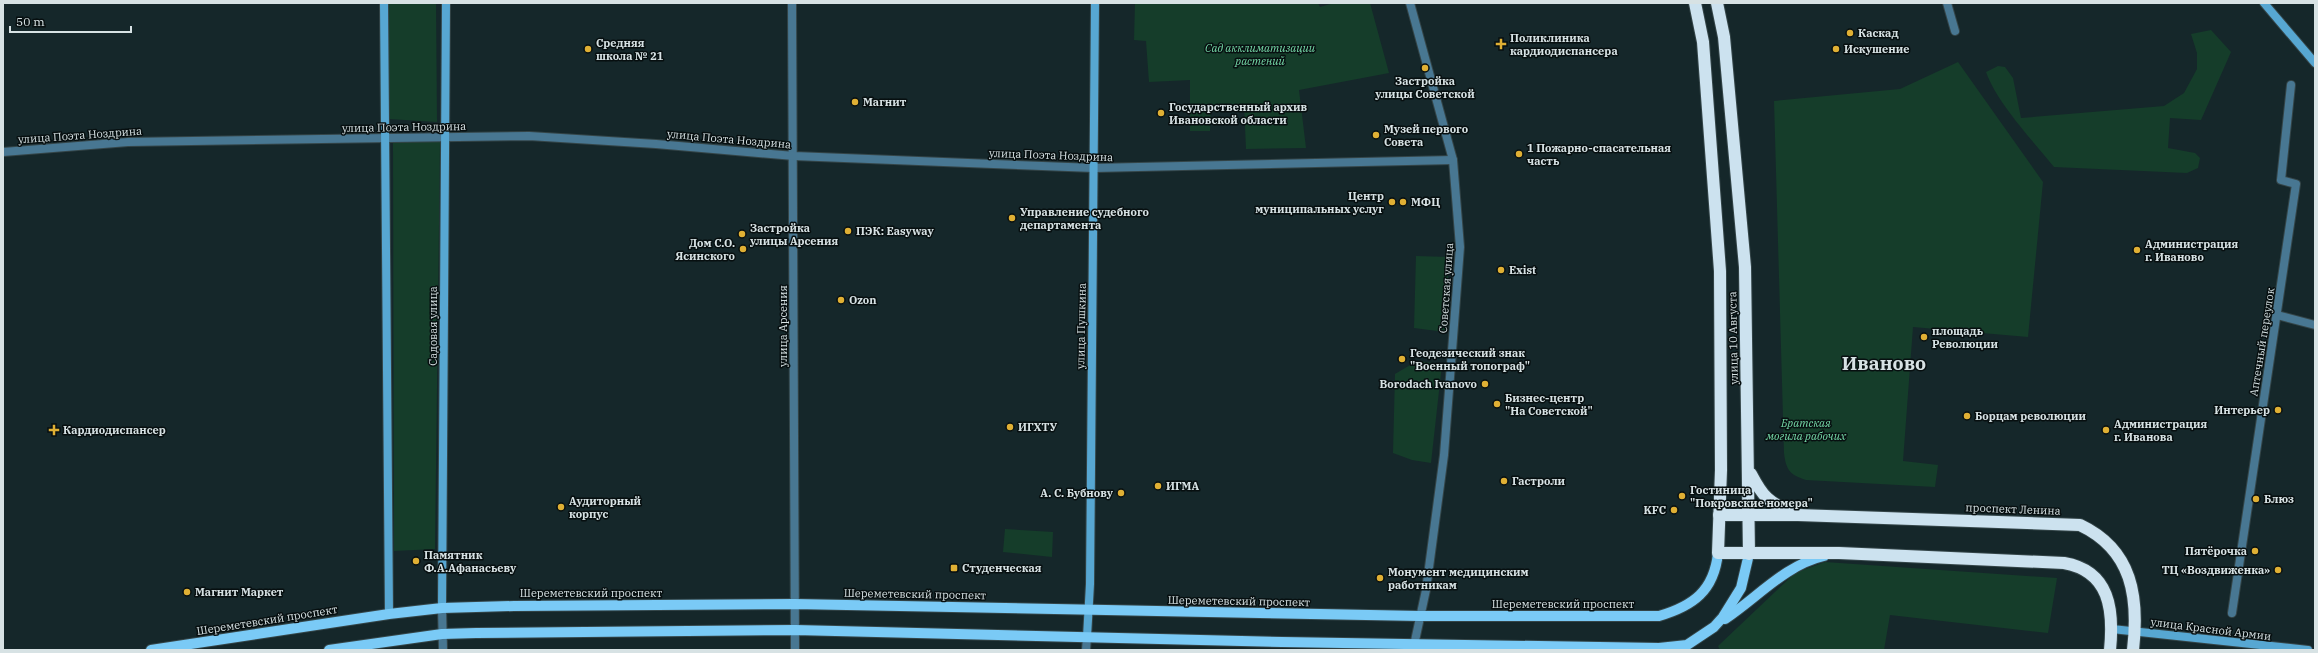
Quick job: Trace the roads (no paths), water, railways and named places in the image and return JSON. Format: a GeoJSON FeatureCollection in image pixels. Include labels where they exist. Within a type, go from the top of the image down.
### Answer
{"type":"FeatureCollection","features":[{"type":"Feature","properties":{"kind":"highway","name":"улица 10 Августа"},"geometry":{"type":"LineString","coordinates":[[1695,3],[1702,42],[1719,248],[1721,454],[1718,553]]}},
{"type":"Feature","properties":{"kind":"highway","name":"улица 10 Августа"},"geometry":{"type":"LineString","coordinates":[[1717,3],[1724,37],[1745,267],[1750,515],[1749,554]]}},
{"type":"Feature","properties":{"kind":"highway","name":"проспект Ленина"},"geometry":{"type":"LineString","coordinates":[[1749,471],[1762,494],[1777,506],[1798,515]]}},
{"type":"Feature","properties":{"kind":"highway","name":"проспект Ленина"},"geometry":{"type":"LineString","coordinates":[[1720,515],[1798,515],[2080,525],[2097,533],[2122,562],[2133,592],[2136,618],[2133,650]]}},
{"type":"Feature","properties":{"kind":"highway"},"geometry":{"type":"LineString","coordinates":[[1718,553],[1839,553],[2078,565],[2087,569],[2099,582],[2111,611],[2112,629],[2110,650]]}},
{"type":"Feature","properties":{"kind":"main road","name":"улица 10 Августа"},"geometry":{"type":"LineString","coordinates":[[1681,609],[1693,601],[1708,586],[1716,568],[1718,553]]}},
{"type":"Feature","properties":{"kind":"main road"},"geometry":{"type":"LineString","coordinates":[[1714,626],[1748,603],[1793,567],[1810,559],[1839,553]]}},
{"type":"Feature","properties":{"kind":"main road","name":"улица 10 Августа"},"geometry":{"type":"LineString","coordinates":[[1687,647],[1723,617],[1739,593],[1747,568],[1749,554]]}},
{"type":"Feature","properties":{"kind":"main road","name":"Шереметевский проспект"},"geometry":{"type":"LineString","coordinates":[[151,650],[389,614],[442,608],[794,604],[1420,616],[1659,616],[1681,609]]}},
{"type":"Feature","properties":{"kind":"main road"},"geometry":{"type":"LineString","coordinates":[[329,650],[442,634],[795,630],[1414,647],[1687,647]]}},
{"type":"Feature","properties":{"kind":"street"},"geometry":{"type":"LineString","coordinates":[[384,3],[389,614]]}},
{"type":"Feature","properties":{"kind":"street","name":"Садовая улица"},"geometry":{"type":"LineString","coordinates":[[443,650],[446,3]]}},
{"type":"Feature","properties":{"kind":"street","name":"улица Арсения"},"geometry":{"type":"LineString","coordinates":[[792,3],[794,156],[795,650]]}},
{"type":"Feature","properties":{"kind":"street","name":"улица Пушкина"},"geometry":{"type":"LineString","coordinates":[[1086,650],[1089,609],[1095,3]]}},
{"type":"Feature","properties":{"kind":"street","name":"Советская улица"},"geometry":{"type":"LineString","coordinates":[[1410,3],[1453,160],[1460,247],[1444,455],[1414,647]]}},
{"type":"Feature","properties":{"kind":"street"},"geometry":{"type":"LineString","coordinates":[[1948,3],[1955,31]]}},
{"type":"Feature","properties":{"kind":"street"},"geometry":{"type":"LineString","coordinates":[[2264,3],[2315,63]]}},
{"type":"Feature","properties":{"kind":"street","name":"Аптечный переулок"},"geometry":{"type":"LineString","coordinates":[[2232,613],[2296,184],[2281,180],[2291,85]]}},
{"type":"Feature","properties":{"kind":"street","name":"улица Поэта Ноздрина"},"geometry":{"type":"LineString","coordinates":[[3,152],[128,142],[537,137],[794,156],[1094,168],[1453,160]]}},
{"type":"Feature","properties":{"kind":"street"},"geometry":{"type":"LineString","coordinates":[[2277,315],[2315,325]]}},
{"type":"Feature","properties":{"kind":"street","name":"улица Красной Армии"},"geometry":{"type":"LineString","coordinates":[[2112,629],[2255,646],[2308,650]]}},
{"type":"Feature","properties":{"kind":"place","name":"Каскад"},"geometry":{"type":"Point","coordinates":[1850,33]}},
{"type":"Feature","properties":{"kind":"place","name":"Поликлиника кардиодиспансера"},"geometry":{"type":"Point","coordinates":[1501,44]}},
{"type":"Feature","properties":{"kind":"place","name":"Средняя школа № 21"},"geometry":{"type":"Point","coordinates":[588,49]}},
{"type":"Feature","properties":{"kind":"place","name":"Искушение"},"geometry":{"type":"Point","coordinates":[1836,49]}},
{"type":"Feature","properties":{"kind":"place","name":"Застройка улицы Советской"},"geometry":{"type":"Point","coordinates":[1425,68]}},
{"type":"Feature","properties":{"kind":"place","name":"Магнит"},"geometry":{"type":"Point","coordinates":[855,102]}},
{"type":"Feature","properties":{"kind":"place","name":"Государственный архив Ивановской области"},"geometry":{"type":"Point","coordinates":[1161,113]}},
{"type":"Feature","properties":{"kind":"place","name":"Музей первого Совета"},"geometry":{"type":"Point","coordinates":[1376,135]}},
{"type":"Feature","properties":{"kind":"place","name":"1 Пожарно-спасательная часть"},"geometry":{"type":"Point","coordinates":[1519,154]}},
{"type":"Feature","properties":{"kind":"place","name":"Центр муниципальных услуг"},"geometry":{"type":"Point","coordinates":[1392,202]}},
{"type":"Feature","properties":{"kind":"place","name":"МФЦ"},"geometry":{"type":"Point","coordinates":[1403,202]}},
{"type":"Feature","properties":{"kind":"place","name":"Управление судебного департамента"},"geometry":{"type":"Point","coordinates":[1012,218]}},
{"type":"Feature","properties":{"kind":"place","name":"ПЭК: Easyway"},"geometry":{"type":"Point","coordinates":[848,231]}},
{"type":"Feature","properties":{"kind":"place","name":"Застройка улицы Арсения"},"geometry":{"type":"Point","coordinates":[742,234]}},
{"type":"Feature","properties":{"kind":"place","name":"Дом С.О. Ясинского"},"geometry":{"type":"Point","coordinates":[743,249]}},
{"type":"Feature","properties":{"kind":"place","name":"Администрация г. Иваново"},"geometry":{"type":"Point","coordinates":[2137,250]}},
{"type":"Feature","properties":{"kind":"place","name":"Exist"},"geometry":{"type":"Point","coordinates":[1501,270]}},
{"type":"Feature","properties":{"kind":"place","name":"Ozon"},"geometry":{"type":"Point","coordinates":[841,300]}},
{"type":"Feature","properties":{"kind":"place","name":"площадь Революции"},"geometry":{"type":"Point","coordinates":[1924,337]}},
{"type":"Feature","properties":{"kind":"place","name":"Геодезический знак \"Военный топограф\""},"geometry":{"type":"Point","coordinates":[1402,359]}},
{"type":"Feature","properties":{"kind":"place","name":"Borodach Ivanovo"},"geometry":{"type":"Point","coordinates":[1485,384]}},
{"type":"Feature","properties":{"kind":"place","name":"Бизнес-центр \"На Советской\""},"geometry":{"type":"Point","coordinates":[1497,404]}},
{"type":"Feature","properties":{"kind":"place","name":"Интерьер"},"geometry":{"type":"Point","coordinates":[2278,410]}},
{"type":"Feature","properties":{"kind":"place","name":"Борцам революции"},"geometry":{"type":"Point","coordinates":[1967,416]}},
{"type":"Feature","properties":{"kind":"place","name":"ИГХТУ"},"geometry":{"type":"Point","coordinates":[1010,427]}},
{"type":"Feature","properties":{"kind":"place","name":"Кардиодиспансер"},"geometry":{"type":"Point","coordinates":[54,430]}},
{"type":"Feature","properties":{"kind":"place","name":"Администрация г. Иванова"},"geometry":{"type":"Point","coordinates":[2106,430]}},
{"type":"Feature","properties":{"kind":"place","name":"Гастроли"},"geometry":{"type":"Point","coordinates":[1504,481]}},
{"type":"Feature","properties":{"kind":"place","name":"ИГМА"},"geometry":{"type":"Point","coordinates":[1158,486]}},
{"type":"Feature","properties":{"kind":"place","name":"А. С. Бубнову"},"geometry":{"type":"Point","coordinates":[1121,493]}},
{"type":"Feature","properties":{"kind":"place","name":"Гостиница \"Покровские номера\""},"geometry":{"type":"Point","coordinates":[1682,496]}},
{"type":"Feature","properties":{"kind":"place","name":"Блюз"},"geometry":{"type":"Point","coordinates":[2256,499]}},
{"type":"Feature","properties":{"kind":"place","name":"Аудиторный корпус"},"geometry":{"type":"Point","coordinates":[561,507]}},
{"type":"Feature","properties":{"kind":"place","name":"KFC"},"geometry":{"type":"Point","coordinates":[1674,510]}},
{"type":"Feature","properties":{"kind":"place","name":"Пятёрочка"},"geometry":{"type":"Point","coordinates":[2255,551]}},
{"type":"Feature","properties":{"kind":"place","name":"Памятник Ф.А.Афанасьеву"},"geometry":{"type":"Point","coordinates":[416,561]}},
{"type":"Feature","properties":{"kind":"place","name":"Студенческая"},"geometry":{"type":"Point","coordinates":[954,568]}},
{"type":"Feature","properties":{"kind":"place","name":"ТЦ «Воздвиженка»"},"geometry":{"type":"Point","coordinates":[2278,570]}},
{"type":"Feature","properties":{"kind":"place","name":"Монумент медицинским работникам"},"geometry":{"type":"Point","coordinates":[1380,578]}},
{"type":"Feature","properties":{"kind":"place","name":"Магнит Маркет"},"geometry":{"type":"Point","coordinates":[187,592]}},
{"type":"Feature","properties":{"kind":"district","name":"Иваново"},"geometry":{"type":"Point","coordinates":[1884,363]}},
{"type":"Feature","properties":{"kind":"park label","name":"Сад акклиматизации растений"},"geometry":{"type":"Point","coordinates":[1260,54]}},
{"type":"Feature","properties":{"kind":"park label","name":"Братская могила рабочих"},"geometry":{"type":"Point","coordinates":[1806,429]}}]}
